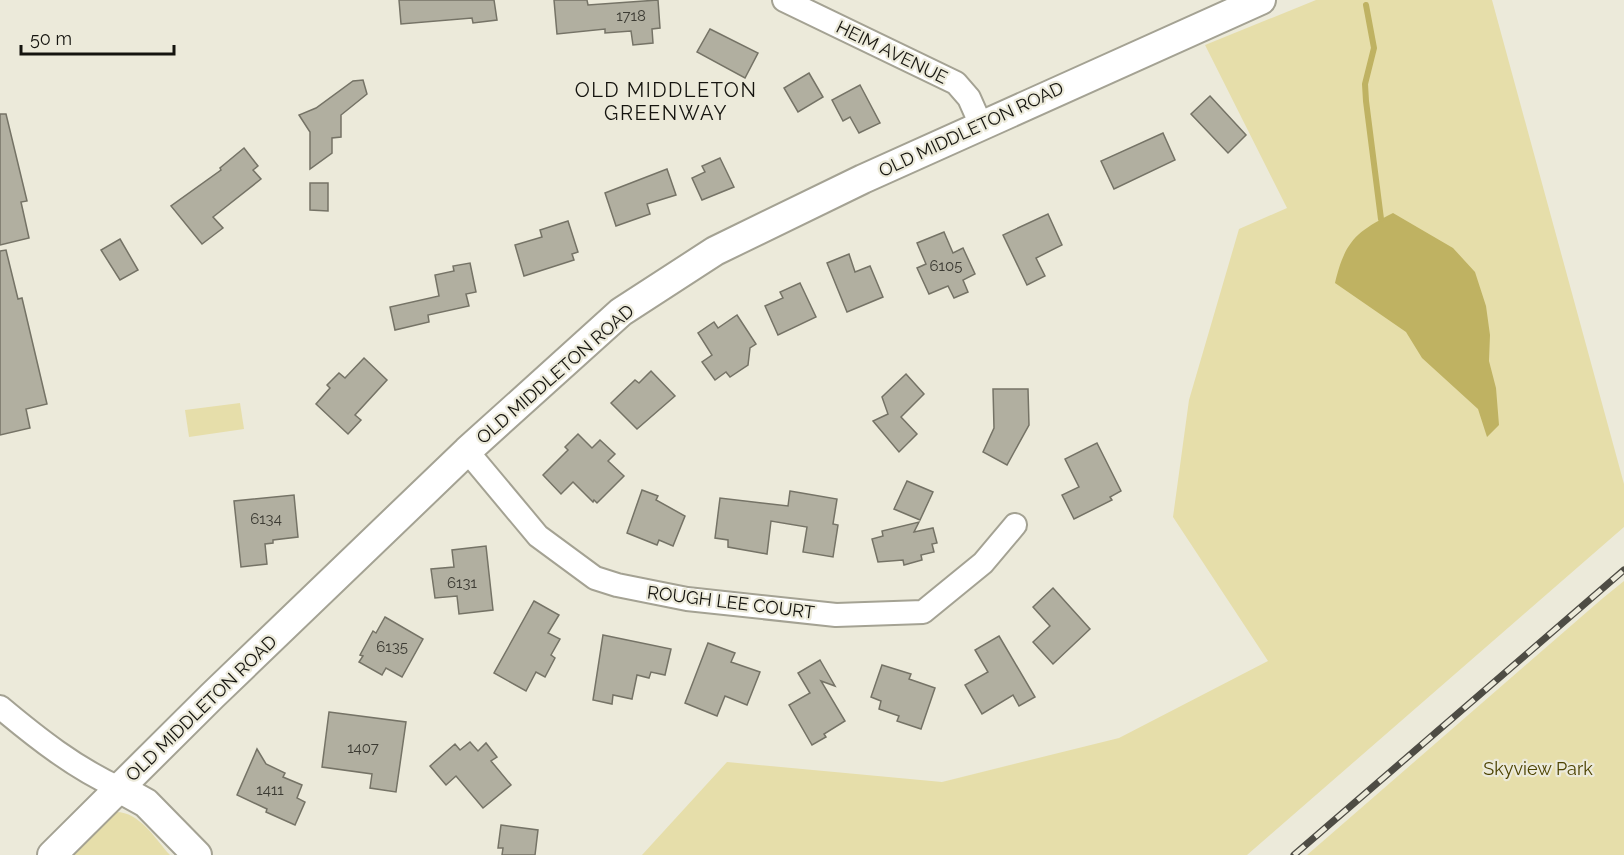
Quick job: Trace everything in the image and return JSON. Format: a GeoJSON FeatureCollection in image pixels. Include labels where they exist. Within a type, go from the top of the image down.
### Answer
{"type":"FeatureCollection","features":[{"type":"Feature","properties":{"kind":"street","name":"HEIM AVENUE"},"geometry":{"type":"LineString","coordinates":[[784,0],[956,83],[969,98],[981,125]]}},
{"type":"Feature","properties":{"kind":"street","name":"OLD MIDDLETON ROAD"},"geometry":{"type":"LineString","coordinates":[[52,855],[467,451],[621,312],[715,251],[981,125],[1261,0]]}},
{"type":"Feature","properties":{"kind":"street","name":"ROUGH LEE COURT"},"geometry":{"type":"LineString","coordinates":[[467,451],[538,536],[595,578],[617,585],[687,599],[836,615],[923,612],[982,563],[1015,525]]}},
{"type":"Feature","properties":{"kind":"street"},"geometry":{"type":"LineString","coordinates":[[0,707],[36,737],[90,775],[146,803],[197,855]]}},
{"type":"Feature","properties":{"kind":"green space"},"geometry":{"type":"Polygon","coordinates":[[[1316,0],[1492,0],[1624,484],[1624,527],[1247,855],[642,855],[727,762],[942,782],[1119,738],[1268,661],[1173,517],[1189,400],[1239,229],[1287,208],[1205,45],[1316,0]]]}},
{"type":"Feature","properties":{"kind":"green space"},"geometry":{"type":"Polygon","coordinates":[[[240,403],[244,429],[189,437],[185,410],[240,403]]]}},
{"type":"Feature","properties":{"kind":"green space","name":"Skyview Park"},"geometry":{"type":"Polygon","coordinates":[[[1624,581],[1624,855],[1307,855],[1603,598],[1624,581]]]}},
{"type":"Feature","properties":{"kind":"green space"},"geometry":{"type":"Polygon","coordinates":[[[116,812],[125,813],[140,821],[170,855],[70,855],[116,812]]]}},
{"type":"Feature","properties":{"kind":"shaded area"},"geometry":{"type":"Polygon","coordinates":[[[1393,213],[1453,248],[1475,272],[1486,306],[1490,335],[1489,361],[1496,388],[1499,425],[1487,437],[1478,409],[1422,358],[1406,332],[1335,283],[1343,257],[1354,239],[1370,226],[1393,213]]]}},
{"type":"Feature","properties":{"kind":"building"},"geometry":{"type":"Polygon","coordinates":[[[399,0],[494,0],[497,20],[473,23],[472,18],[401,24],[399,0]]]}},
{"type":"Feature","properties":{"kind":"building"},"geometry":{"type":"Polygon","coordinates":[[[554,0],[587,0],[588,5],[658,0],[660,28],[652,29],[653,43],[633,45],[631,31],[605,33],[605,29],[557,34],[554,0]]]}},
{"type":"Feature","properties":{"kind":"building"},"geometry":{"type":"Polygon","coordinates":[[[710,29],[758,53],[745,78],[697,52],[710,29]]]}},
{"type":"Feature","properties":{"kind":"building"},"geometry":{"type":"Polygon","coordinates":[[[809,73],[823,97],[798,112],[784,88],[809,73]]]}},
{"type":"Feature","properties":{"kind":"building"},"geometry":{"type":"Polygon","coordinates":[[[363,80],[367,94],[341,115],[341,137],[332,138],[332,153],[310,169],[310,132],[299,115],[316,108],[353,81],[363,80]]]}},
{"type":"Feature","properties":{"kind":"building"},"geometry":{"type":"Polygon","coordinates":[[[860,85],[880,123],[859,133],[850,117],[843,121],[832,100],[860,85]]]}},
{"type":"Feature","properties":{"kind":"building"},"geometry":{"type":"Polygon","coordinates":[[[1210,96],[1246,135],[1228,153],[1191,114],[1210,96]]]}},
{"type":"Feature","properties":{"kind":"building"},"geometry":{"type":"Polygon","coordinates":[[[0,114],[6,114],[27,201],[21,202],[29,238],[0,245],[0,114]]]}},
{"type":"Feature","properties":{"kind":"building"},"geometry":{"type":"Polygon","coordinates":[[[1163,133],[1175,160],[1114,189],[1101,161],[1163,133]]]}},
{"type":"Feature","properties":{"kind":"building"},"geometry":{"type":"Polygon","coordinates":[[[244,148],[258,166],[253,170],[261,179],[213,217],[223,228],[202,244],[171,206],[221,170],[220,168],[244,148]]]}},
{"type":"Feature","properties":{"kind":"building"},"geometry":{"type":"Polygon","coordinates":[[[720,158],[734,187],[702,200],[692,178],[705,172],[702,166],[720,158]]]}},
{"type":"Feature","properties":{"kind":"building"},"geometry":{"type":"Polygon","coordinates":[[[667,169],[676,195],[647,204],[650,214],[616,226],[605,193],[667,169]]]}},
{"type":"Feature","properties":{"kind":"building"},"geometry":{"type":"Polygon","coordinates":[[[310,183],[328,183],[328,211],[310,210],[310,183]]]}},
{"type":"Feature","properties":{"kind":"building"},"geometry":{"type":"Polygon","coordinates":[[[1048,214],[1062,245],[1036,258],[1045,276],[1027,285],[1003,235],[1048,214]]]}},
{"type":"Feature","properties":{"kind":"building"},"geometry":{"type":"Polygon","coordinates":[[[568,221],[578,252],[572,254],[574,260],[524,276],[515,245],[542,237],[540,230],[568,221]]]}},
{"type":"Feature","properties":{"kind":"building"},"geometry":{"type":"Polygon","coordinates":[[[944,232],[953,253],[963,248],[975,274],[963,280],[968,292],[954,298],[948,286],[929,294],[917,268],[926,264],[917,243],[944,232]]]}},
{"type":"Feature","properties":{"kind":"building"},"geometry":{"type":"Polygon","coordinates":[[[120,239],[138,270],[120,280],[101,250],[120,239]]]}},
{"type":"Feature","properties":{"kind":"building"},"geometry":{"type":"Polygon","coordinates":[[[6,250],[18,299],[22,298],[47,404],[26,409],[30,428],[0,435],[0,251],[6,250]]]}},
{"type":"Feature","properties":{"kind":"building"},"geometry":{"type":"Polygon","coordinates":[[[849,254],[855,272],[870,266],[883,297],[847,312],[827,263],[849,254]]]}},
{"type":"Feature","properties":{"kind":"building"},"geometry":{"type":"Polygon","coordinates":[[[470,263],[476,292],[466,294],[469,306],[428,315],[429,322],[395,330],[390,307],[439,296],[435,275],[454,271],[453,266],[470,263]]]}},
{"type":"Feature","properties":{"kind":"building"},"geometry":{"type":"Polygon","coordinates":[[[800,283],[816,317],[778,335],[765,306],[783,298],[780,292],[800,283]]]}},
{"type":"Feature","properties":{"kind":"building"},"geometry":{"type":"Polygon","coordinates":[[[737,315],[756,344],[750,348],[748,365],[730,377],[726,372],[715,380],[702,362],[712,355],[698,333],[714,322],[718,328],[737,315]]]}},
{"type":"Feature","properties":{"kind":"building"},"geometry":{"type":"Polygon","coordinates":[[[364,358],[387,380],[355,415],[361,420],[348,434],[316,404],[330,388],[327,385],[339,373],[345,378],[364,358]]]}},
{"type":"Feature","properties":{"kind":"building"},"geometry":{"type":"Polygon","coordinates":[[[651,371],[675,396],[637,429],[611,403],[635,380],[639,383],[651,371]]]}},
{"type":"Feature","properties":{"kind":"building"},"geometry":{"type":"Polygon","coordinates":[[[906,374],[924,394],[901,417],[917,434],[899,452],[873,421],[888,414],[882,397],[906,374]]]}},
{"type":"Feature","properties":{"kind":"building"},"geometry":{"type":"Polygon","coordinates":[[[993,389],[1028,389],[1029,425],[1007,465],[983,452],[994,428],[993,389]]]}},
{"type":"Feature","properties":{"kind":"building"},"geometry":{"type":"Polygon","coordinates":[[[578,434],[592,448],[600,440],[615,454],[608,461],[624,476],[597,503],[594,500],[593,502],[573,482],[561,494],[543,475],[568,450],[565,447],[578,434]]]}},
{"type":"Feature","properties":{"kind":"building"},"geometry":{"type":"Polygon","coordinates":[[[1097,443],[1121,491],[1110,497],[1112,500],[1074,519],[1062,495],[1079,487],[1065,459],[1097,443]]]}},
{"type":"Feature","properties":{"kind":"building"},"geometry":{"type":"Polygon","coordinates":[[[907,481],[933,492],[920,520],[894,509],[907,481]]]}},
{"type":"Feature","properties":{"kind":"building"},"geometry":{"type":"Polygon","coordinates":[[[642,490],[658,496],[656,500],[685,516],[673,546],[659,540],[657,545],[627,533],[642,490]]]}},
{"type":"Feature","properties":{"kind":"building"},"geometry":{"type":"Polygon","coordinates":[[[790,491],[837,499],[833,524],[838,525],[833,557],[803,552],[807,527],[771,521],[767,554],[728,547],[728,540],[715,538],[720,498],[788,506],[790,491]]]}},
{"type":"Feature","properties":{"kind":"building"},"geometry":{"type":"Polygon","coordinates":[[[294,495],[298,537],[273,540],[273,543],[265,544],[267,564],[241,567],[234,501],[294,495]]]}},
{"type":"Feature","properties":{"kind":"building"},"geometry":{"type":"Polygon","coordinates":[[[919,522],[914,532],[933,528],[937,543],[932,544],[934,552],[921,555],[922,560],[904,565],[903,560],[878,562],[872,539],[883,536],[882,531],[919,522]]]}},
{"type":"Feature","properties":{"kind":"building"},"geometry":{"type":"Polygon","coordinates":[[[486,546],[493,610],[459,614],[457,596],[435,598],[431,569],[454,567],[452,550],[486,546]]]}},
{"type":"Feature","properties":{"kind":"building"},"geometry":{"type":"Polygon","coordinates":[[[1053,588],[1090,629],[1053,664],[1033,642],[1050,626],[1033,607],[1053,588]]]}},
{"type":"Feature","properties":{"kind":"building"},"geometry":{"type":"Polygon","coordinates":[[[534,601],[559,615],[548,633],[560,639],[551,655],[555,658],[545,677],[536,672],[526,691],[494,673],[534,601]]]}},
{"type":"Feature","properties":{"kind":"building"},"geometry":{"type":"Polygon","coordinates":[[[385,617],[423,639],[402,677],[386,668],[382,675],[359,662],[363,656],[360,655],[373,631],[376,633],[385,617]]]}},
{"type":"Feature","properties":{"kind":"building"},"geometry":{"type":"Polygon","coordinates":[[[603,635],[671,649],[665,675],[651,672],[649,678],[637,675],[632,699],[613,695],[612,704],[593,700],[603,635]]]}},
{"type":"Feature","properties":{"kind":"building"},"geometry":{"type":"Polygon","coordinates":[[[999,636],[1035,697],[1019,706],[1013,695],[982,714],[965,685],[988,672],[975,650],[999,636]]]}},
{"type":"Feature","properties":{"kind":"building"},"geometry":{"type":"Polygon","coordinates":[[[708,643],[735,653],[731,662],[760,672],[747,705],[725,696],[717,716],[685,703],[708,643]]]}},
{"type":"Feature","properties":{"kind":"building"},"geometry":{"type":"Polygon","coordinates":[[[820,660],[835,686],[821,681],[845,721],[824,734],[826,737],[812,745],[789,705],[810,693],[798,673],[820,660]]]}},
{"type":"Feature","properties":{"kind":"building"},"geometry":{"type":"Polygon","coordinates":[[[882,665],[911,674],[909,679],[935,688],[921,729],[897,721],[899,716],[879,709],[881,701],[871,697],[882,665]]]}},
{"type":"Feature","properties":{"kind":"building"},"geometry":{"type":"Polygon","coordinates":[[[329,712],[406,722],[396,792],[370,788],[372,774],[322,767],[329,712]]]}},
{"type":"Feature","properties":{"kind":"building"},"geometry":{"type":"Polygon","coordinates":[[[470,742],[478,751],[486,743],[497,757],[491,761],[511,785],[483,808],[456,776],[446,785],[430,766],[455,744],[460,750],[470,742]]]}},
{"type":"Feature","properties":{"kind":"building"},"geometry":{"type":"Polygon","coordinates":[[[257,749],[266,764],[285,773],[283,777],[302,785],[297,798],[305,802],[295,825],[237,795],[257,749]]]}},
{"type":"Feature","properties":{"kind":"building"},"geometry":{"type":"Polygon","coordinates":[[[501,825],[538,830],[535,855],[502,855],[503,848],[498,848],[501,825]]]}},
{"type":"Feature","properties":{"kind":"waterway"},"geometry":{"type":"LineString","coordinates":[[1366,5],[1374,48],[1365,84],[1366,101],[1381,219]]}},
{"type":"Feature","properties":{"kind":"railway"},"geometry":{"type":"LineString","coordinates":[[1294,855],[1624,570]]}},
{"type":"Feature","properties":{"kind":"district","name":"OLD MIDDLETON GREENWAY"},"geometry":{"type":"Point","coordinates":[666,102]}}]}
